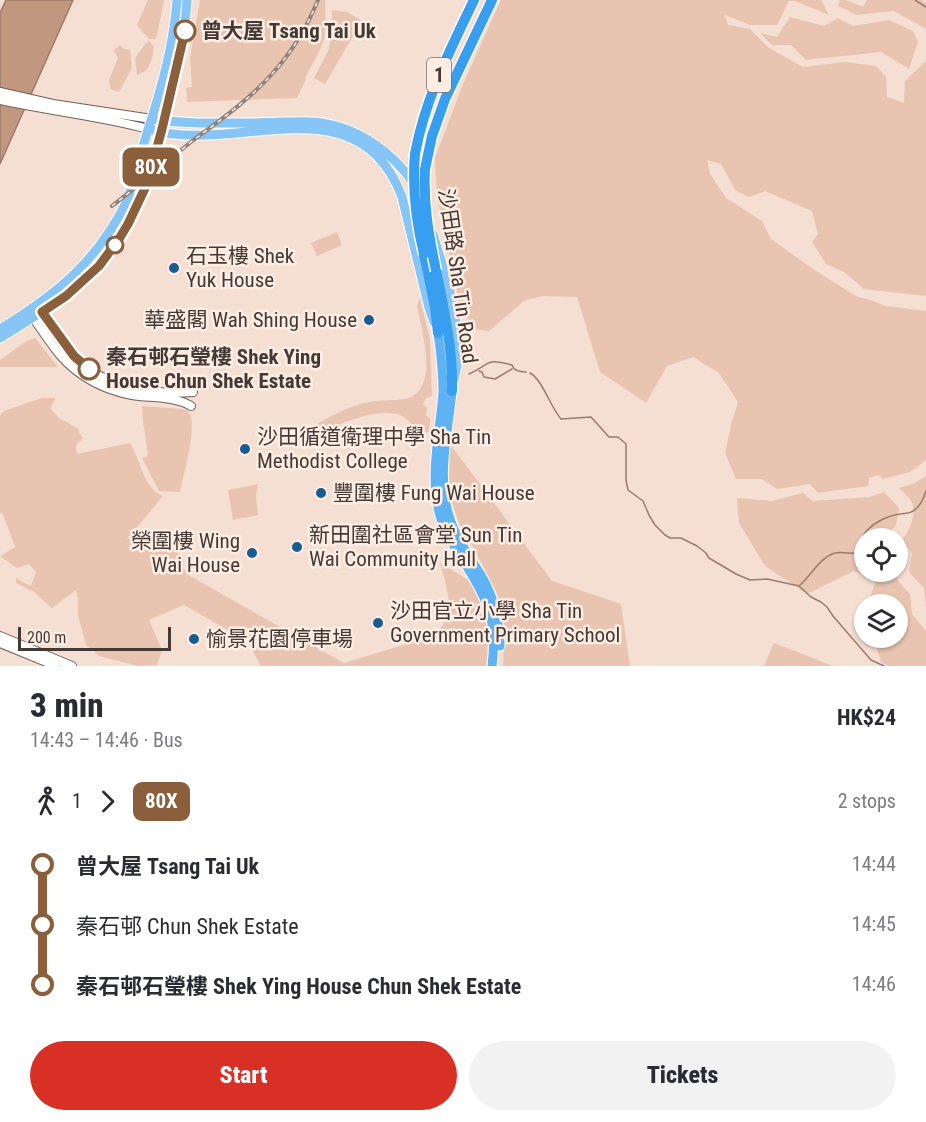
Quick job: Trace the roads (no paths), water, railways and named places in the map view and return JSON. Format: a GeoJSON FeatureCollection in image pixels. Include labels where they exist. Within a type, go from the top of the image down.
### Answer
{"type":"FeatureCollection","features":[{"type":"Feature","properties":{"kind":"highway","name":"沙田路 Sha Tin Road"},"geometry":{"type":"LineString","coordinates":[[438,333],[415,204],[415,154],[425,111],[474,0]]}},
{"type":"Feature","properties":{"kind":"highway","name":"沙田路 Sha Tin Road"},"geometry":{"type":"LineString","coordinates":[[452,391],[449,336],[428,234],[424,193],[425,170],[432,136],[445,99],[492,0]]}},
{"type":"Feature","properties":{"kind":"highway","name":"1"},"geometry":{"type":"LineString","coordinates":[[438,333],[443,382],[435,462],[437,503],[449,539],[478,583],[487,602],[492,620],[492,666]]}},
{"type":"Feature","properties":{"kind":"highway","name":"1"},"geometry":{"type":"LineString","coordinates":[[452,391],[444,456],[446,500],[457,536],[481,574],[493,600],[499,627],[498,666]]}},
{"type":"Feature","properties":{"kind":"main road"},"geometry":{"type":"LineString","coordinates":[[0,338],[35,312],[77,273],[112,228],[128,199],[172,41],[177,0]]}},
{"type":"Feature","properties":{"kind":"main road"},"geometry":{"type":"LineString","coordinates":[[0,329],[66,296],[93,272],[119,239],[147,184],[182,45],[187,0]]}},
{"type":"Feature","properties":{"kind":"main road"},"geometry":{"type":"LineString","coordinates":[[0,92],[33,103],[161,133],[213,136],[283,129],[316,129],[345,136],[366,147],[384,163],[397,182],[429,308],[438,333]]}},
{"type":"Feature","properties":{"kind":"main road"},"geometry":{"type":"LineString","coordinates":[[0,100],[164,121],[322,123],[356,134],[375,144],[393,158],[418,189],[429,216],[458,333],[458,353],[452,391]]}},
{"type":"Feature","properties":{"kind":"street"},"geometry":{"type":"LineString","coordinates":[[35,312],[74,356],[103,378],[133,388],[175,393],[193,392]]}},
{"type":"Feature","properties":{"kind":"street"},"geometry":{"type":"LineString","coordinates":[[35,312],[68,363],[89,380],[124,393],[174,400],[191,406]]}},
{"type":"Feature","properties":{"kind":"street"},"geometry":{"type":"LineString","coordinates":[[0,636],[72,666]]}},
{"type":"Feature","properties":{"kind":"street"},"geometry":{"type":"LineString","coordinates":[[0,643],[56,666]]}},
{"type":"Feature","properties":{"kind":"waterway"},"geometry":{"type":"LineString","coordinates":[[915,0],[926,7]]}},
{"type":"Feature","properties":{"kind":"waterway"},"geometry":{"type":"LineString","coordinates":[[469,374],[493,362],[512,365],[517,371],[526,372]]}},
{"type":"Feature","properties":{"kind":"waterway"},"geometry":{"type":"LineString","coordinates":[[479,371],[484,377],[495,379],[512,369]]}},
{"type":"Feature","properties":{"kind":"waterway"},"geometry":{"type":"LineString","coordinates":[[530,373],[538,381],[561,419],[591,417],[609,437],[618,437],[626,444],[628,490],[643,501],[655,525],[665,535],[670,538],[681,538],[697,546],[709,558],[750,580],[767,579],[799,586],[827,607],[871,660],[884,666]]}},
{"type":"Feature","properties":{"kind":"waterway"},"geometry":{"type":"LineString","coordinates":[[870,528],[884,519],[910,513],[916,509],[926,491]]}},
{"type":"Feature","properties":{"kind":"waterway"},"geometry":{"type":"LineString","coordinates":[[799,586],[829,555],[854,553]]}},
{"type":"Feature","properties":{"kind":"railway"},"geometry":{"type":"LineString","coordinates":[[112,206],[254,93],[292,48],[318,0]]}},
{"type":"Feature","properties":{"kind":"place","name":"曾大屋 Tsang Tai Uk"},"geometry":{"type":"Point","coordinates":[185,31]}},
{"type":"Feature","properties":{"kind":"place","name":"石玉樓 Shek Yuk House"},"geometry":{"type":"Point","coordinates":[174,268]}},
{"type":"Feature","properties":{"kind":"place","name":"華盛閣 Wah Shing House"},"geometry":{"type":"Point","coordinates":[369,320]}},
{"type":"Feature","properties":{"kind":"place","name":"秦石邨石瑩樓 Shek Ying House Chun Shek Estate"},"geometry":{"type":"Point","coordinates":[89,369]}},
{"type":"Feature","properties":{"kind":"place","name":"沙田循道衛理中學 Sha Tin Methodist College"},"geometry":{"type":"Point","coordinates":[245,449]}},
{"type":"Feature","properties":{"kind":"place","name":"豐圍樓 Fung Wai House"},"geometry":{"type":"Point","coordinates":[321,493]}},
{"type":"Feature","properties":{"kind":"place","name":"新田圍社區會堂 Sun Tin Wai Community Hall"},"geometry":{"type":"Point","coordinates":[297,547]}},
{"type":"Feature","properties":{"kind":"place","name":"榮圍樓 Wing Wai House"},"geometry":{"type":"Point","coordinates":[252,553]}},
{"type":"Feature","properties":{"kind":"place","name":"沙田官立小學 Sha Tin Government Primary School"},"geometry":{"type":"Point","coordinates":[378,623]}},
{"type":"Feature","properties":{"kind":"place","name":"愉景花園停車場"},"geometry":{"type":"Point","coordinates":[194,639]}}]}
